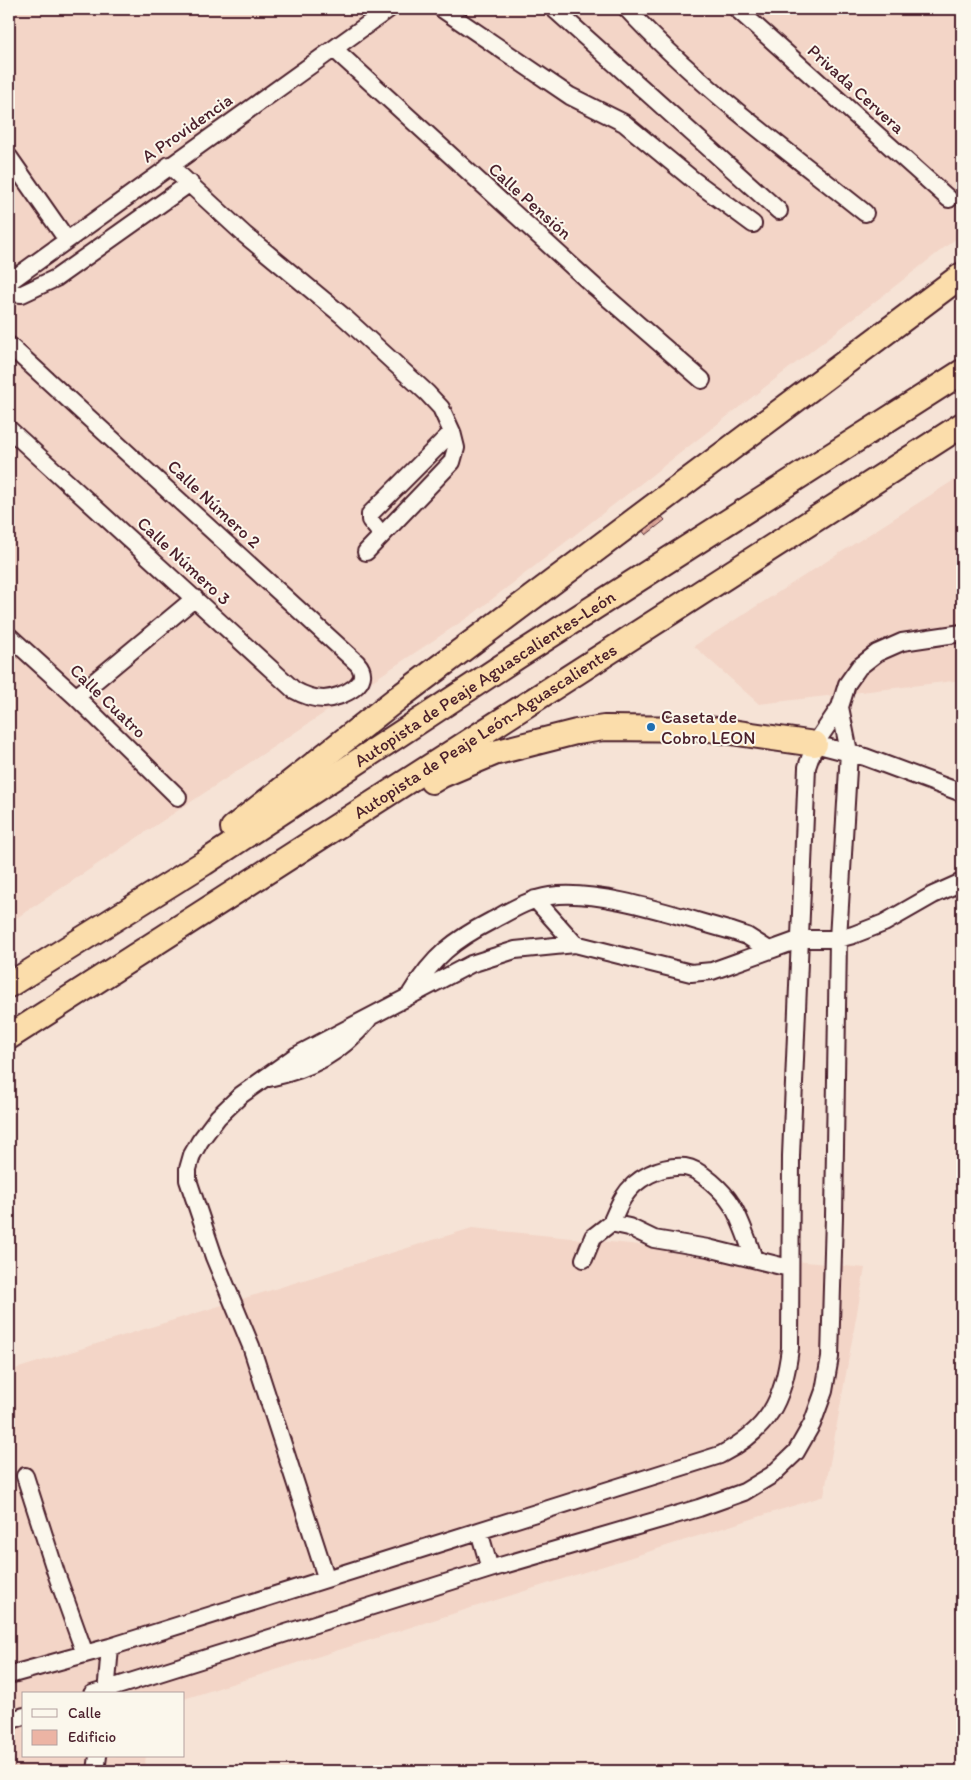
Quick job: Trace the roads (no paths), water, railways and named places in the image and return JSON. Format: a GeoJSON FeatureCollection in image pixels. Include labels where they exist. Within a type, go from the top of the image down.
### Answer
{"type":"FeatureCollection","features":[{"type":"Feature","properties":{"kind":"highway"},"geometry":{"type":"LineString","coordinates":[[204,863],[214,845],[235,826],[349,735],[962,275]]}},
{"type":"Feature","properties":{"kind":"highway","name":"Autopista de Peaje Aguascalientes-León"},"geometry":{"type":"LineString","coordinates":[[9,985],[204,863],[518,656],[962,372]]}},
{"type":"Feature","properties":{"kind":"highway","name":"Autopista de Peaje León-Aguascalientes"},"geometry":{"type":"LineString","coordinates":[[9,1037],[962,425]]}},
{"type":"Feature","properties":{"kind":"highway"},"geometry":{"type":"LineString","coordinates":[[9,1046],[115,986],[442,775],[494,753],[567,734],[604,728],[710,729],[815,744]]}},
{"type":"Feature","properties":{"kind":"street","name":"A Providencia"},"geometry":{"type":"LineString","coordinates":[[9,282],[389,9]]}},
{"type":"Feature","properties":{"kind":"street"},"geometry":{"type":"LineString","coordinates":[[442,9],[570,96],[624,123],[692,179],[753,224]]}},
{"type":"Feature","properties":{"kind":"street"},"geometry":{"type":"LineString","coordinates":[[554,9],[779,211]]}},
{"type":"Feature","properties":{"kind":"street"},"geometry":{"type":"LineString","coordinates":[[627,9],[726,102],[865,213]]}},
{"type":"Feature","properties":{"kind":"street","name":"Privada Cervera"},"geometry":{"type":"LineString","coordinates":[[737,9],[949,199]]}},
{"type":"Feature","properties":{"kind":"street","name":"Calle Pensión"},"geometry":{"type":"LineString","coordinates":[[334,49],[595,287],[702,380]]}},
{"type":"Feature","properties":{"kind":"street"},"geometry":{"type":"LineString","coordinates":[[9,156],[67,240]]}},
{"type":"Feature","properties":{"kind":"street"},"geometry":{"type":"LineString","coordinates":[[170,165],[245,235],[343,316],[441,408],[452,432],[456,448],[452,462],[366,552]]}},
{"type":"Feature","properties":{"kind":"street"},"geometry":{"type":"LineString","coordinates":[[9,293],[22,294],[56,278],[190,184]]}},
{"type":"Feature","properties":{"kind":"street","name":"Calle Número 2"},"geometry":{"type":"LineString","coordinates":[[9,345],[363,669],[364,675],[361,682],[342,696]]}},
{"type":"Feature","properties":{"kind":"street","name":"Calle Número 3"},"geometry":{"type":"LineString","coordinates":[[9,429],[294,690],[314,698],[342,696]]}},
{"type":"Feature","properties":{"kind":"street"},"geometry":{"type":"LineString","coordinates":[[382,535],[370,520],[370,514],[452,432]]}},
{"type":"Feature","properties":{"kind":"street"},"geometry":{"type":"LineString","coordinates":[[76,697],[195,598]]}},
{"type":"Feature","properties":{"kind":"street"},"geometry":{"type":"LineString","coordinates":[[9,1675],[110,1647],[326,1577],[720,1455],[752,1435],[766,1420],[778,1402],[787,1377],[791,1317],[789,1268],[790,1156],[801,939],[805,775],[815,744],[840,707],[847,684],[859,667],[876,653],[902,642],[962,633]]}},
{"type":"Feature","properties":{"kind":"street","name":"Calle Cuatro"},"geometry":{"type":"LineString","coordinates":[[9,636],[76,697],[178,797]]}},
{"type":"Feature","properties":{"kind":"street"},"geometry":{"type":"LineString","coordinates":[[110,1647],[102,1692],[490,1569],[699,1508],[744,1492],[772,1475],[796,1452],[812,1424],[824,1391],[830,1357],[838,939],[849,752],[840,707]]}},
{"type":"Feature","properties":{"kind":"street"},"geometry":{"type":"LineString","coordinates":[[815,744],[849,752],[962,793]]}},
{"type":"Feature","properties":{"kind":"street"},"geometry":{"type":"LineString","coordinates":[[326,1577],[251,1346],[214,1257],[188,1180],[188,1169],[192,1155],[218,1116],[241,1094],[297,1055],[470,964],[506,952],[537,946],[574,944],[691,973],[712,971],[801,939],[838,939],[868,930],[933,895],[962,882]]}},
{"type":"Feature","properties":{"kind":"street"},"geometry":{"type":"LineString","coordinates":[[411,994],[425,970],[440,953],[458,939],[535,899],[570,894],[617,901],[732,931],[760,942],[769,950]]}},
{"type":"Feature","properties":{"kind":"street"},"geometry":{"type":"LineString","coordinates":[[535,899],[574,944]]}},
{"type":"Feature","properties":{"kind":"street"},"geometry":{"type":"LineString","coordinates":[[584,1259],[593,1236],[611,1223],[623,1198],[640,1179],[663,1168],[687,1167],[713,1182],[732,1205],[746,1235],[754,1259]]}},
{"type":"Feature","properties":{"kind":"street"},"geometry":{"type":"LineString","coordinates":[[611,1223],[629,1227],[654,1239],[708,1248],[789,1268]]}},
{"type":"Feature","properties":{"kind":"street"},"geometry":{"type":"LineString","coordinates":[[25,1476],[56,1573],[85,1654]]}},
{"type":"Feature","properties":{"kind":"street"},"geometry":{"type":"LineString","coordinates":[[478,1531],[490,1569]]}},
{"type":"Feature","properties":{"kind":"street"},"geometry":{"type":"LineString","coordinates":[[9,1721],[22,1717]]}},
{"type":"Feature","properties":{"kind":"street"},"geometry":{"type":"LineString","coordinates":[[96,1771],[98,1758]]}},
{"type":"Feature","properties":{"kind":"place","name":"Caseta de Cobro LEON"},"geometry":{"type":"Point","coordinates":[651,727]}}]}
